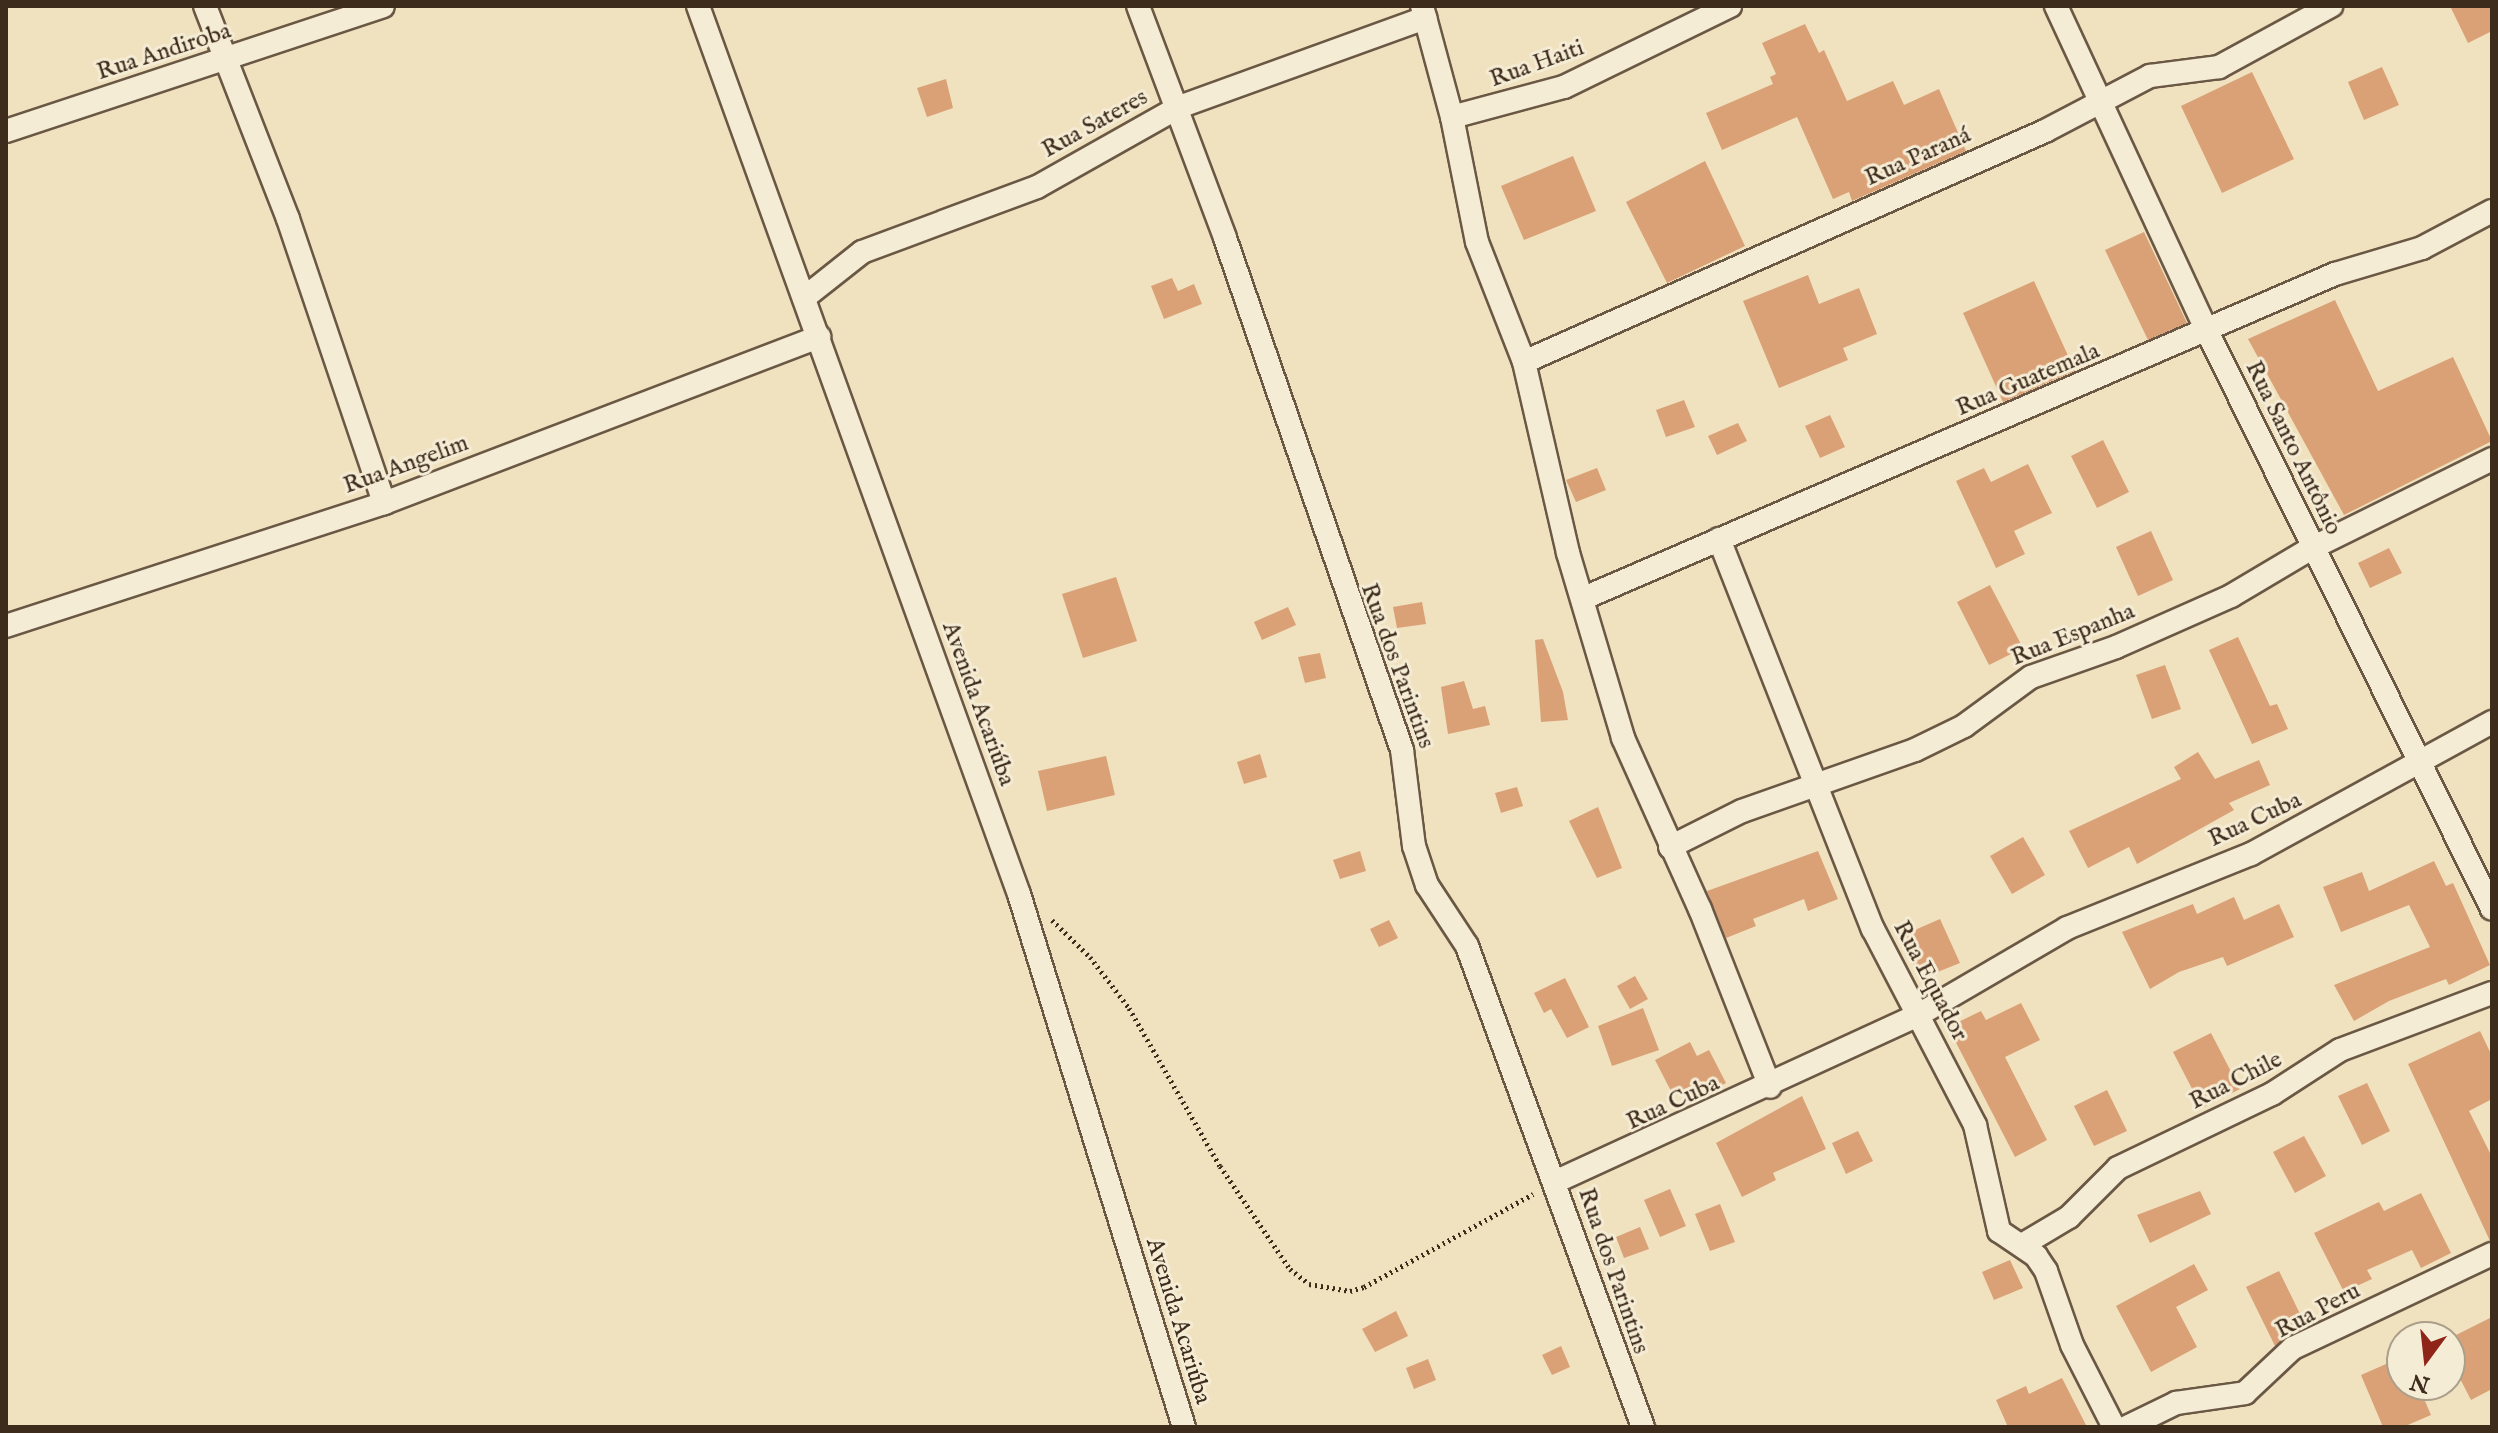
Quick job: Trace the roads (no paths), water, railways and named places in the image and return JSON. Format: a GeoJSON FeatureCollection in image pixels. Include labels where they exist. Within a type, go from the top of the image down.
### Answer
{"type":"FeatureCollection","features":[{"type":"Feature","properties":{"kind":"street"},"geometry":{"type":"LineString","coordinates":[[205,6],[288,219],[384,503]]}},
{"type":"Feature","properties":{"kind":"street","name":"Rua Andiroba"},"geometry":{"type":"LineString","coordinates":[[6,131],[383,6]]}},
{"type":"Feature","properties":{"kind":"street","name":"Avenida Acariúba"},"geometry":{"type":"LineString","coordinates":[[698,6],[1019,894],[1184,1427]]}},
{"type":"Feature","properties":{"kind":"street","name":"Rua dos Parintins"},"geometry":{"type":"LineString","coordinates":[[1138,6],[1179,107],[1402,750],[1414,846],[1427,885],[1467,946],[1555,1182],[1562,1214],[1643,1427]]}},
{"type":"Feature","properties":{"kind":"street","name":"Rua Haiti"},"geometry":{"type":"LineString","coordinates":[[1452,117],[1564,87],[1730,6]]}},
{"type":"Feature","properties":{"kind":"street","name":"Rua Santo Antônio"},"geometry":{"type":"LineString","coordinates":[[2056,6],[2207,331],[2492,909]]}},
{"type":"Feature","properties":{"kind":"street","name":"Rua Paraná"},"geometry":{"type":"LineString","coordinates":[[1524,362],[2103,103],[2150,76],[2219,67],[2331,6]]}},
{"type":"Feature","properties":{"kind":"street"},"geometry":{"type":"LineString","coordinates":[[1423,12],[1440,58],[1477,242],[1524,362],[1547,472],[1623,738],[1770,1087]]}},
{"type":"Feature","properties":{"kind":"street","name":"Rua Sateres"},"geometry":{"type":"LineString","coordinates":[[804,298],[862,252],[1037,187],[1179,107],[1423,12]]}},
{"type":"Feature","properties":{"kind":"street","name":"Rua Guatemala"},"geometry":{"type":"LineString","coordinates":[[1584,598],[2335,274],[2422,248],[2492,211]]}},
{"type":"Feature","properties":{"kind":"street","name":"Rua Angelim"},"geometry":{"type":"LineString","coordinates":[[6,626],[384,503],[819,337]]}},
{"type":"Feature","properties":{"kind":"street","name":"Rua Espanha"},"geometry":{"type":"LineString","coordinates":[[1670,847],[1813,783],[1915,750],[1964,726],[2031,677],[2116,647],[2231,596],[2312,548],[2492,459]]}},
{"type":"Feature","properties":{"kind":"street","name":"Rua Equador"},"geometry":{"type":"LineString","coordinates":[[1719,539],[1873,929],[1920,1014],[1975,1125],[1999,1231],[2022,1245],[2056,1288],[2072,1345],[2114,1427]]}},
{"type":"Feature","properties":{"kind":"street","name":"Rua Cuba"},"geometry":{"type":"LineString","coordinates":[[1555,1182],[1770,1087],[1920,1014],[2067,928],[2251,854],[2492,722]]}},
{"type":"Feature","properties":{"kind":"street","name":"Rua Chile"},"geometry":{"type":"LineString","coordinates":[[2022,1245],[2069,1217],[2118,1168],[2272,1094],[2340,1050],[2492,993]]}},
{"type":"Feature","properties":{"kind":"street","name":"Rua Peru"},"geometry":{"type":"LineString","coordinates":[[2127,1427],[2176,1403],[2245,1393],[2293,1348],[2492,1254]]}}]}
